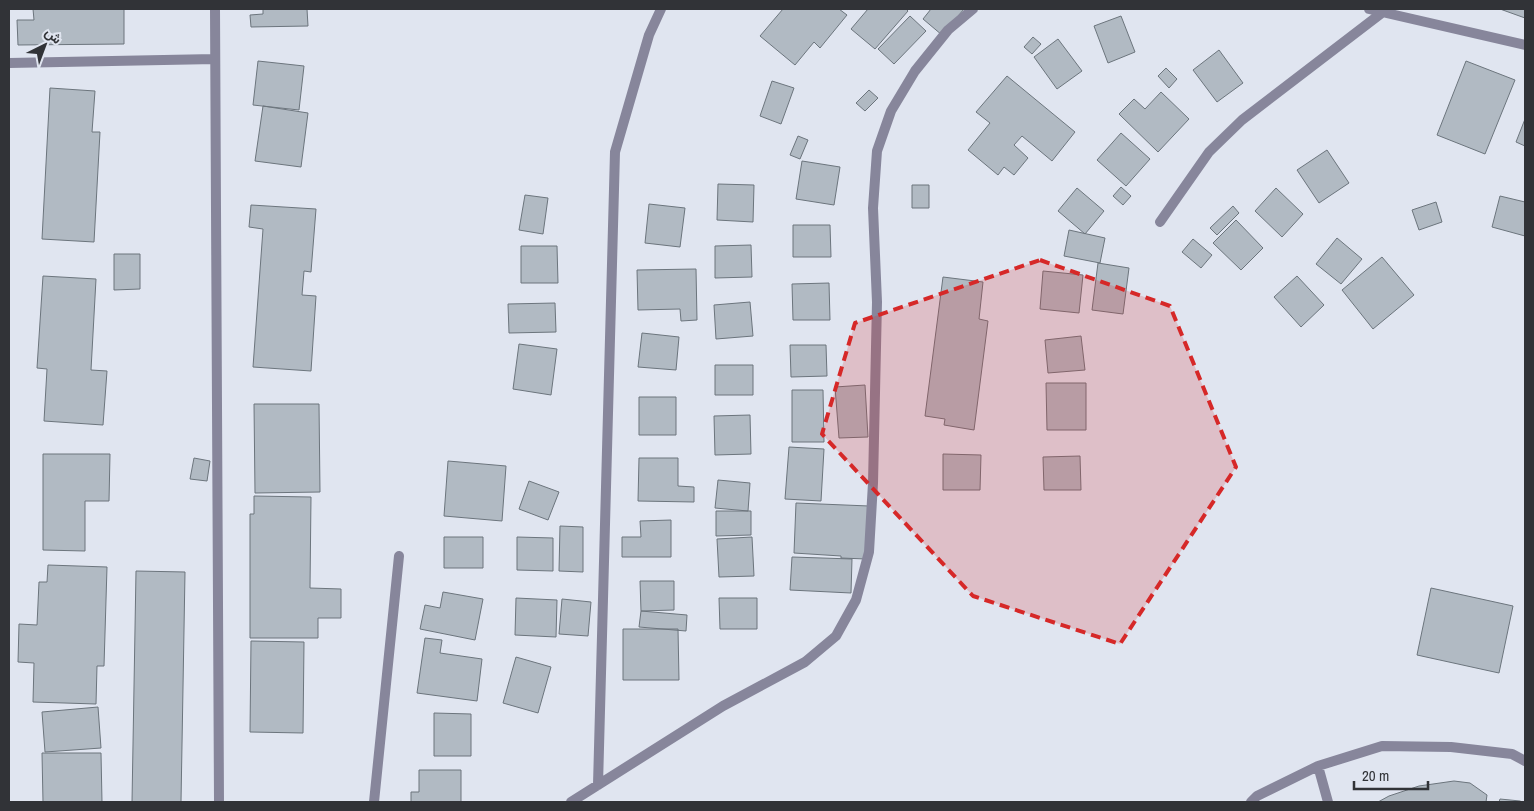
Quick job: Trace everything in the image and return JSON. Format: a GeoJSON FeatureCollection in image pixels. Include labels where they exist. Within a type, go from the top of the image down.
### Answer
{"type":"FeatureCollection","features":[{"type":"Feature","properties":{"kind":"street"},"geometry":{"type":"LineString","coordinates":[[215,9],[219,802]]}},
{"type":"Feature","properties":{"kind":"street"},"geometry":{"type":"LineString","coordinates":[[598,785],[615,152],[649,35],[660,9]]}},
{"type":"Feature","properties":{"kind":"street"},"geometry":{"type":"LineString","coordinates":[[571,802],[723,706],[805,662],[836,636],[856,600],[869,552],[873,483],[878,302],[873,208],[877,151],[891,111],[915,72],[948,30],[973,9]]}},
{"type":"Feature","properties":{"kind":"street"},"geometry":{"type":"LineString","coordinates":[[1369,9],[1525,45]]}},
{"type":"Feature","properties":{"kind":"street"},"geometry":{"type":"LineString","coordinates":[[1160,222],[1209,152],[1242,120],[1383,12]]}},
{"type":"Feature","properties":{"kind":"street"},"geometry":{"type":"LineString","coordinates":[[9,63],[215,59]]}},
{"type":"Feature","properties":{"kind":"street"},"geometry":{"type":"LineString","coordinates":[[374,802],[399,556]]}},
{"type":"Feature","properties":{"kind":"street"},"geometry":{"type":"LineString","coordinates":[[1251,802],[1258,796],[1318,766],[1382,746],[1451,747],[1512,754],[1525,761]]}},
{"type":"Feature","properties":{"kind":"street"},"geometry":{"type":"LineString","coordinates":[[1318,766],[1328,802]]}},
{"type":"Feature","properties":{"kind":"highlighted area"},"geometry":{"type":"Polygon","coordinates":[[[1040,260],[1170,306],[1236,467],[1120,644],[973,596],[822,434],[855,323],[1040,260]]]}},
{"type":"Feature","properties":{"kind":"building"},"geometry":{"type":"Polygon","coordinates":[[[33,9],[124,9],[124,44],[18,45],[17,20],[34,20],[33,9]]]}},
{"type":"Feature","properties":{"kind":"building"},"geometry":{"type":"Polygon","coordinates":[[[263,9],[307,9],[308,26],[251,27],[250,15],[263,14],[263,9]]]}},
{"type":"Feature","properties":{"kind":"building"},"geometry":{"type":"Polygon","coordinates":[[[783,9],[839,9],[847,15],[820,48],[814,42],[795,65],[760,36],[783,9]]]}},
{"type":"Feature","properties":{"kind":"building"},"geometry":{"type":"Polygon","coordinates":[[[868,9],[906,9],[908,11],[875,49],[851,29],[868,9]]]}},
{"type":"Feature","properties":{"kind":"building"},"geometry":{"type":"Polygon","coordinates":[[[931,9],[964,9],[942,35],[923,19],[931,9]]]}},
{"type":"Feature","properties":{"kind":"building"},"geometry":{"type":"Polygon","coordinates":[[[1500,9],[1525,9],[1525,18],[1500,9]]]}},
{"type":"Feature","properties":{"kind":"building"},"geometry":{"type":"Polygon","coordinates":[[[910,16],[926,31],[894,64],[878,49],[910,16]]]}},
{"type":"Feature","properties":{"kind":"building"},"geometry":{"type":"Polygon","coordinates":[[[1121,16],[1135,52],[1108,63],[1094,26],[1121,16]]]}},
{"type":"Feature","properties":{"kind":"building"},"geometry":{"type":"Polygon","coordinates":[[[1033,37],[1041,44],[1032,54],[1024,47],[1033,37]]]}},
{"type":"Feature","properties":{"kind":"building"},"geometry":{"type":"Polygon","coordinates":[[[1058,39],[1082,71],[1057,89],[1034,57],[1058,39]]]}},
{"type":"Feature","properties":{"kind":"building"},"geometry":{"type":"Polygon","coordinates":[[[1219,50],[1243,83],[1217,102],[1193,70],[1219,50]]]}},
{"type":"Feature","properties":{"kind":"building"},"geometry":{"type":"Polygon","coordinates":[[[258,61],[304,66],[299,110],[253,105],[258,61]]]}},
{"type":"Feature","properties":{"kind":"building"},"geometry":{"type":"Polygon","coordinates":[[[1466,61],[1515,80],[1485,154],[1437,135],[1466,61]]]}},
{"type":"Feature","properties":{"kind":"building"},"geometry":{"type":"Polygon","coordinates":[[[1166,68],[1177,79],[1169,88],[1158,76],[1166,68]]]}},
{"type":"Feature","properties":{"kind":"building"},"geometry":{"type":"Polygon","coordinates":[[[1007,76],[1075,132],[1052,161],[1022,136],[1014,145],[1028,158],[1014,175],[1004,167],[998,175],[968,150],[990,123],[976,112],[1007,76]]]}},
{"type":"Feature","properties":{"kind":"building"},"geometry":{"type":"Polygon","coordinates":[[[772,81],[794,88],[781,124],[760,116],[772,81]]]}},
{"type":"Feature","properties":{"kind":"building"},"geometry":{"type":"Polygon","coordinates":[[[50,88],[95,91],[92,132],[100,132],[94,242],[42,239],[50,88]]]}},
{"type":"Feature","properties":{"kind":"building"},"geometry":{"type":"Polygon","coordinates":[[[869,90],[878,98],[865,111],[856,103],[869,90]]]}},
{"type":"Feature","properties":{"kind":"building"},"geometry":{"type":"Polygon","coordinates":[[[1161,92],[1189,119],[1158,152],[1119,114],[1134,99],[1145,109],[1161,92]]]}},
{"type":"Feature","properties":{"kind":"building"},"geometry":{"type":"Polygon","coordinates":[[[263,106],[308,113],[301,167],[255,161],[263,106]]]}},
{"type":"Feature","properties":{"kind":"building"},"geometry":{"type":"Polygon","coordinates":[[[1525,119],[1525,146],[1516,142],[1525,119]]]}},
{"type":"Feature","properties":{"kind":"building"},"geometry":{"type":"Polygon","coordinates":[[[1121,133],[1150,159],[1126,186],[1097,160],[1121,133]]]}},
{"type":"Feature","properties":{"kind":"building"},"geometry":{"type":"Polygon","coordinates":[[[798,136],[808,140],[800,159],[790,155],[798,136]]]}},
{"type":"Feature","properties":{"kind":"building"},"geometry":{"type":"Polygon","coordinates":[[[1327,150],[1349,183],[1319,203],[1297,170],[1327,150]]]}},
{"type":"Feature","properties":{"kind":"building"},"geometry":{"type":"Polygon","coordinates":[[[802,161],[840,167],[834,205],[796,199],[802,161]]]}},
{"type":"Feature","properties":{"kind":"building"},"geometry":{"type":"Polygon","coordinates":[[[718,184],[754,185],[753,222],[717,220],[718,184]]]}},
{"type":"Feature","properties":{"kind":"building"},"geometry":{"type":"Polygon","coordinates":[[[912,185],[929,185],[929,208],[912,208],[912,185]]]}},
{"type":"Feature","properties":{"kind":"building"},"geometry":{"type":"Polygon","coordinates":[[[1121,187],[1131,196],[1123,205],[1113,196],[1121,187]]]}},
{"type":"Feature","properties":{"kind":"building"},"geometry":{"type":"Polygon","coordinates":[[[1077,188],[1104,211],[1085,234],[1058,211],[1077,188]]]}},
{"type":"Feature","properties":{"kind":"building"},"geometry":{"type":"Polygon","coordinates":[[[1276,188],[1303,214],[1282,237],[1255,211],[1276,188]]]}},
{"type":"Feature","properties":{"kind":"building"},"geometry":{"type":"Polygon","coordinates":[[[525,195],[548,198],[543,234],[519,230],[525,195]]]}},
{"type":"Feature","properties":{"kind":"building"},"geometry":{"type":"Polygon","coordinates":[[[1500,196],[1525,202],[1525,236],[1492,227],[1500,196]]]}},
{"type":"Feature","properties":{"kind":"building"},"geometry":{"type":"Polygon","coordinates":[[[1436,202],[1442,222],[1419,230],[1412,210],[1436,202]]]}},
{"type":"Feature","properties":{"kind":"building"},"geometry":{"type":"Polygon","coordinates":[[[649,204],[685,208],[680,247],[645,243],[649,204]]]}},
{"type":"Feature","properties":{"kind":"building"},"geometry":{"type":"Polygon","coordinates":[[[251,205],[316,209],[311,272],[304,271],[302,295],[316,296],[311,371],[253,367],[263,229],[249,227],[251,205]]]}},
{"type":"Feature","properties":{"kind":"building"},"geometry":{"type":"Polygon","coordinates":[[[1233,206],[1239,213],[1217,235],[1210,228],[1233,206]]]}},
{"type":"Feature","properties":{"kind":"building"},"geometry":{"type":"Polygon","coordinates":[[[1236,220],[1263,248],[1241,270],[1213,243],[1236,220]]]}},
{"type":"Feature","properties":{"kind":"building"},"geometry":{"type":"Polygon","coordinates":[[[793,225],[830,225],[831,257],[793,257],[793,225]]]}},
{"type":"Feature","properties":{"kind":"building"},"geometry":{"type":"Polygon","coordinates":[[[1069,230],[1105,238],[1100,263],[1064,256],[1069,230]]]}},
{"type":"Feature","properties":{"kind":"building"},"geometry":{"type":"Polygon","coordinates":[[[1337,238],[1362,259],[1341,284],[1316,264],[1337,238]]]}},
{"type":"Feature","properties":{"kind":"building"},"geometry":{"type":"Polygon","coordinates":[[[1193,239],[1212,255],[1201,268],[1182,252],[1193,239]]]}},
{"type":"Feature","properties":{"kind":"building"},"geometry":{"type":"Polygon","coordinates":[[[751,245],[752,277],[715,278],[715,246],[751,245]]]}},
{"type":"Feature","properties":{"kind":"building"},"geometry":{"type":"Polygon","coordinates":[[[521,246],[557,246],[558,283],[521,283],[521,246]]]}},
{"type":"Feature","properties":{"kind":"building"},"geometry":{"type":"Polygon","coordinates":[[[114,254],[140,254],[140,289],[114,290],[114,254]]]}},
{"type":"Feature","properties":{"kind":"building"},"geometry":{"type":"Polygon","coordinates":[[[1382,257],[1414,295],[1373,329],[1342,290],[1382,257]]]}},
{"type":"Feature","properties":{"kind":"building"},"geometry":{"type":"Polygon","coordinates":[[[1098,263],[1129,268],[1123,314],[1092,310],[1098,263]]]}},
{"type":"Feature","properties":{"kind":"building"},"geometry":{"type":"Polygon","coordinates":[[[696,269],[697,320],[681,321],[680,309],[638,310],[637,270],[696,269]]]}},
{"type":"Feature","properties":{"kind":"building"},"geometry":{"type":"Polygon","coordinates":[[[1043,271],[1083,275],[1079,313],[1040,309],[1043,271]]]}},
{"type":"Feature","properties":{"kind":"building"},"geometry":{"type":"Polygon","coordinates":[[[43,276],[96,279],[91,370],[107,371],[103,425],[44,421],[47,369],[37,368],[43,276]]]}},
{"type":"Feature","properties":{"kind":"building"},"geometry":{"type":"Polygon","coordinates":[[[1297,276],[1324,305],[1301,327],[1274,297],[1297,276]]]}},
{"type":"Feature","properties":{"kind":"building"},"geometry":{"type":"Polygon","coordinates":[[[943,277],[983,282],[979,319],[988,321],[974,430],[944,425],[945,419],[925,416],[943,277]]]}},
{"type":"Feature","properties":{"kind":"building"},"geometry":{"type":"Polygon","coordinates":[[[829,283],[830,320],[793,320],[792,284],[829,283]]]}},
{"type":"Feature","properties":{"kind":"building"},"geometry":{"type":"Polygon","coordinates":[[[750,302],[753,336],[716,339],[714,305],[750,302]]]}},
{"type":"Feature","properties":{"kind":"building"},"geometry":{"type":"Polygon","coordinates":[[[555,303],[556,332],[509,333],[508,304],[555,303]]]}},
{"type":"Feature","properties":{"kind":"building"},"geometry":{"type":"Polygon","coordinates":[[[642,333],[679,337],[676,370],[638,367],[642,333]]]}},
{"type":"Feature","properties":{"kind":"building"},"geometry":{"type":"Polygon","coordinates":[[[1081,336],[1085,370],[1048,373],[1045,340],[1081,336]]]}},
{"type":"Feature","properties":{"kind":"building"},"geometry":{"type":"Polygon","coordinates":[[[519,344],[557,349],[551,395],[513,389],[519,344]]]}},
{"type":"Feature","properties":{"kind":"building"},"geometry":{"type":"Polygon","coordinates":[[[790,345],[826,345],[827,376],[791,377],[790,345]]]}},
{"type":"Feature","properties":{"kind":"building"},"geometry":{"type":"Polygon","coordinates":[[[715,365],[753,365],[753,395],[715,395],[715,365]]]}},
{"type":"Feature","properties":{"kind":"building"},"geometry":{"type":"Polygon","coordinates":[[[1046,383],[1086,383],[1086,430],[1047,430],[1046,383]]]}},
{"type":"Feature","properties":{"kind":"building"},"geometry":{"type":"Polygon","coordinates":[[[865,385],[868,437],[839,438],[835,387],[865,385]]]}},
{"type":"Feature","properties":{"kind":"building"},"geometry":{"type":"Polygon","coordinates":[[[792,390],[823,390],[824,442],[792,442],[792,390]]]}},
{"type":"Feature","properties":{"kind":"building"},"geometry":{"type":"Polygon","coordinates":[[[639,397],[676,397],[676,435],[639,435],[639,397]]]}},
{"type":"Feature","properties":{"kind":"building"},"geometry":{"type":"Polygon","coordinates":[[[254,404],[319,404],[320,492],[255,493],[254,404]]]}},
{"type":"Feature","properties":{"kind":"building"},"geometry":{"type":"Polygon","coordinates":[[[750,415],[751,454],[715,455],[714,416],[750,415]]]}},
{"type":"Feature","properties":{"kind":"building"},"geometry":{"type":"Polygon","coordinates":[[[789,447],[824,449],[821,501],[785,499],[789,447]]]}},
{"type":"Feature","properties":{"kind":"building"},"geometry":{"type":"Polygon","coordinates":[[[43,454],[110,454],[109,501],[85,501],[85,551],[43,550],[43,454]]]}},
{"type":"Feature","properties":{"kind":"building"},"geometry":{"type":"Polygon","coordinates":[[[943,454],[981,455],[980,490],[943,490],[943,454]]]}},
{"type":"Feature","properties":{"kind":"building"},"geometry":{"type":"Polygon","coordinates":[[[1080,456],[1081,490],[1044,490],[1043,457],[1080,456]]]}},
{"type":"Feature","properties":{"kind":"building"},"geometry":{"type":"Polygon","coordinates":[[[194,458],[210,461],[207,481],[190,479],[194,458]]]}},
{"type":"Feature","properties":{"kind":"building"},"geometry":{"type":"Polygon","coordinates":[[[639,458],[678,458],[678,486],[694,487],[694,502],[638,501],[639,458]]]}},
{"type":"Feature","properties":{"kind":"building"},"geometry":{"type":"Polygon","coordinates":[[[448,461],[506,466],[502,521],[444,516],[448,461]]]}},
{"type":"Feature","properties":{"kind":"building"},"geometry":{"type":"Polygon","coordinates":[[[718,480],[750,483],[748,511],[715,508],[718,480]]]}},
{"type":"Feature","properties":{"kind":"building"},"geometry":{"type":"Polygon","coordinates":[[[529,481],[559,492],[548,520],[519,509],[529,481]]]}},
{"type":"Feature","properties":{"kind":"building"},"geometry":{"type":"Polygon","coordinates":[[[254,496],[311,497],[310,588],[341,589],[341,618],[318,618],[318,638],[250,638],[250,514],[254,514],[254,496]]]}},
{"type":"Feature","properties":{"kind":"building"},"geometry":{"type":"Polygon","coordinates":[[[796,503],[869,506],[866,559],[794,553],[796,503]]]}},
{"type":"Feature","properties":{"kind":"building"},"geometry":{"type":"Polygon","coordinates":[[[716,511],[751,511],[751,535],[716,536],[716,511]]]}},
{"type":"Feature","properties":{"kind":"building"},"geometry":{"type":"Polygon","coordinates":[[[671,520],[671,557],[622,557],[622,537],[641,537],[640,521],[671,520]]]}},
{"type":"Feature","properties":{"kind":"building"},"geometry":{"type":"Polygon","coordinates":[[[560,526],[583,527],[583,572],[559,571],[560,526]]]}},
{"type":"Feature","properties":{"kind":"building"},"geometry":{"type":"Polygon","coordinates":[[[444,537],[483,537],[483,568],[444,568],[444,537]]]}},
{"type":"Feature","properties":{"kind":"building"},"geometry":{"type":"Polygon","coordinates":[[[517,537],[553,538],[553,571],[517,570],[517,537]]]}},
{"type":"Feature","properties":{"kind":"building"},"geometry":{"type":"Polygon","coordinates":[[[752,537],[754,576],[719,577],[717,539],[752,537]]]}},
{"type":"Feature","properties":{"kind":"building"},"geometry":{"type":"Polygon","coordinates":[[[792,557],[852,559],[851,593],[790,590],[792,557]]]}},
{"type":"Feature","properties":{"kind":"building"},"geometry":{"type":"Polygon","coordinates":[[[48,565],[107,567],[104,666],[97,666],[96,704],[33,702],[34,663],[18,662],[19,624],[37,625],[39,582],[47,582],[48,565]]]}},
{"type":"Feature","properties":{"kind":"building"},"geometry":{"type":"Polygon","coordinates":[[[136,571],[185,572],[181,802],[132,802],[136,571]]]}},
{"type":"Feature","properties":{"kind":"building"},"geometry":{"type":"Polygon","coordinates":[[[640,581],[674,581],[674,610],[641,611],[640,581]]]}},
{"type":"Feature","properties":{"kind":"building"},"geometry":{"type":"Polygon","coordinates":[[[1431,588],[1513,606],[1499,673],[1417,655],[1431,588]]]}},
{"type":"Feature","properties":{"kind":"building"},"geometry":{"type":"Polygon","coordinates":[[[443,592],[483,599],[475,640],[420,629],[425,605],[440,608],[443,592]]]}},
{"type":"Feature","properties":{"kind":"building"},"geometry":{"type":"Polygon","coordinates":[[[516,598],[557,600],[556,637],[515,635],[516,598]]]}},
{"type":"Feature","properties":{"kind":"building"},"geometry":{"type":"Polygon","coordinates":[[[719,598],[757,598],[757,629],[720,629],[719,598]]]}},
{"type":"Feature","properties":{"kind":"building"},"geometry":{"type":"Polygon","coordinates":[[[562,599],[591,602],[588,636],[559,634],[562,599]]]}},
{"type":"Feature","properties":{"kind":"building"},"geometry":{"type":"Polygon","coordinates":[[[641,611],[687,615],[686,631],[639,627],[641,611]]]}},
{"type":"Feature","properties":{"kind":"building"},"geometry":{"type":"Polygon","coordinates":[[[623,629],[678,629],[679,680],[623,680],[623,629]]]}},
{"type":"Feature","properties":{"kind":"building"},"geometry":{"type":"Polygon","coordinates":[[[425,638],[442,640],[440,653],[482,659],[477,701],[417,693],[425,638]]]}},
{"type":"Feature","properties":{"kind":"building"},"geometry":{"type":"Polygon","coordinates":[[[251,641],[304,642],[303,733],[250,732],[251,641]]]}},
{"type":"Feature","properties":{"kind":"building"},"geometry":{"type":"Polygon","coordinates":[[[516,657],[551,667],[538,713],[503,703],[516,657]]]}},
{"type":"Feature","properties":{"kind":"building"},"geometry":{"type":"Polygon","coordinates":[[[98,707],[101,748],[45,752],[42,712],[98,707]]]}},
{"type":"Feature","properties":{"kind":"building"},"geometry":{"type":"Polygon","coordinates":[[[434,713],[471,714],[471,756],[434,756],[434,713]]]}},
{"type":"Feature","properties":{"kind":"building"},"geometry":{"type":"Polygon","coordinates":[[[42,753],[101,753],[102,802],[43,802],[42,753]]]}},
{"type":"Feature","properties":{"kind":"building"},"geometry":{"type":"Polygon","coordinates":[[[419,770],[461,770],[461,802],[411,802],[411,792],[419,792],[419,770]]]}},
{"type":"Feature","properties":{"kind":"building"},"geometry":{"type":"Polygon","coordinates":[[[1454,781],[1470,783],[1487,795],[1486,802],[1378,802],[1389,796],[1419,786],[1454,781]]]}},
{"type":"Feature","properties":{"kind":"building"},"geometry":{"type":"Polygon","coordinates":[[[1500,799],[1520,801],[1522,802],[1499,802],[1500,799]]]}}]}
